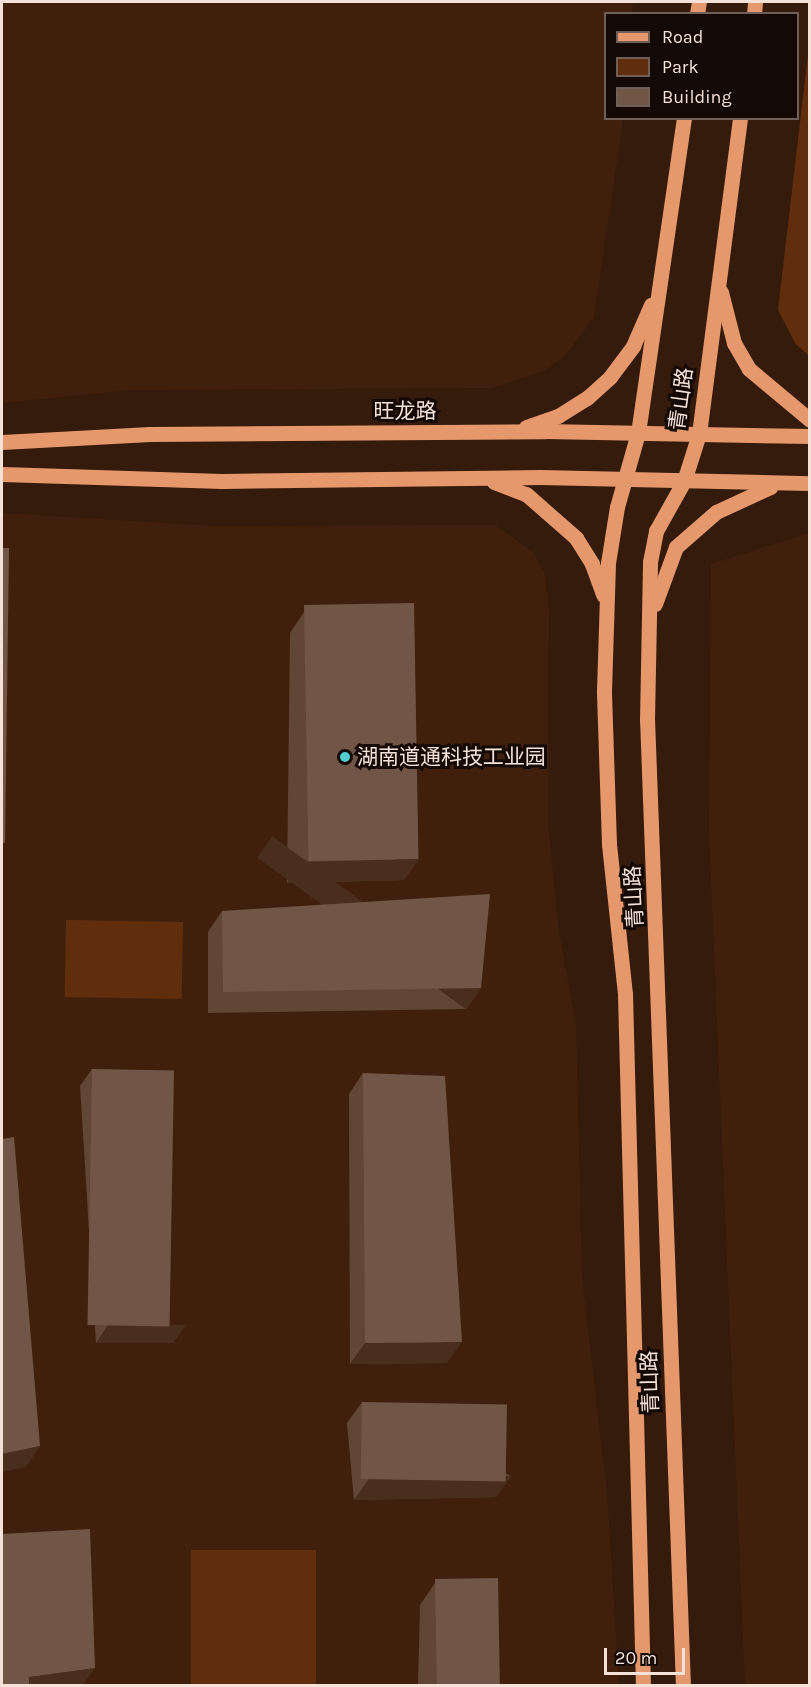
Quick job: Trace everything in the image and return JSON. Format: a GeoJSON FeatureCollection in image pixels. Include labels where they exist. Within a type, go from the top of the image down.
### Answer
{"type":"FeatureCollection","features":[{"type":"Feature","properties":{"kind":"main road","name":"青山路"},"geometry":{"type":"LineString","coordinates":[[643,1686],[625,1006],[609,844],[604,691],[611,535],[638,433],[684,120]]}},
{"type":"Feature","properties":{"kind":"main road","name":"青山路"},"geometry":{"type":"LineString","coordinates":[[683,1686],[647,720],[647,642],[650,562],[656,531],[684,481],[699,434],[740,120]]}},
{"type":"Feature","properties":{"kind":"main road"},"geometry":{"type":"LineString","coordinates":[[487,431],[527,427],[558,416],[603,384],[633,346],[661,273]]}},
{"type":"Feature","properties":{"kind":"main road"},"geometry":{"type":"LineString","coordinates":[[719,276],[734,343],[749,369],[810,420]]}},
{"type":"Feature","properties":{"kind":"main road","name":"旺龙路"},"geometry":{"type":"LineString","coordinates":[[2,442],[150,434],[487,431],[810,436]]}},
{"type":"Feature","properties":{"kind":"main road"},"geometry":{"type":"LineString","coordinates":[[2,474],[222,481],[464,478],[810,483]]}},
{"type":"Feature","properties":{"kind":"main road"},"geometry":{"type":"LineString","coordinates":[[464,478],[509,487],[526,494],[555,516],[576,538],[592,564],[607,610]]}},
{"type":"Feature","properties":{"kind":"main road"},"geometry":{"type":"LineString","coordinates":[[647,642],[656,596],[676,547],[716,512],[758,491],[785,483]]}},
{"type":"Feature","properties":{"kind":"shaded area"},"geometry":{"type":"Polygon","coordinates":[[[2,2],[633,2],[632,12],[604,12],[604,120],[623,120],[594,317],[565,356],[544,371],[492,388],[131,390],[2,403],[2,2]]]}},
{"type":"Feature","properties":{"kind":"shaded area"},"geometry":{"type":"Polygon","coordinates":[[[2,513],[215,526],[495,525],[533,552],[544,572],[549,607],[548,825],[559,932],[576,1025],[582,1278],[607,1494],[619,1685],[2,1685],[2,513]]]}},
{"type":"Feature","properties":{"kind":"shaded area"},"geometry":{"type":"Polygon","coordinates":[[[809,533],[809,1685],[745,1685],[709,832],[711,564],[809,533]]]}},
{"type":"Feature","properties":{"kind":"green space"},"geometry":{"type":"Polygon","coordinates":[[[809,46],[809,356],[795,343],[778,310],[809,46]]]}},
{"type":"Feature","properties":{"kind":"green space"},"geometry":{"type":"Polygon","coordinates":[[[66,920],[183,922],[182,999],[65,997],[66,920]]]}},
{"type":"Feature","properties":{"kind":"green space"},"geometry":{"type":"Polygon","coordinates":[[[191,1550],[316,1550],[316,1685],[191,1685],[191,1550]]]}},
{"type":"Feature","properties":{"kind":"building"},"geometry":{"type":"Polygon","coordinates":[[[2,548],[9,548],[5,843],[2,843],[2,548]]]}},
{"type":"Feature","properties":{"kind":"building","name":"湖南道通科技工业园"},"geometry":{"type":"Polygon","coordinates":[[[414,603],[418,859],[308,861],[304,605],[414,603]]]}},
{"type":"Feature","properties":{"kind":"building"},"geometry":{"type":"Polygon","coordinates":[[[490,894],[481,988],[223,992],[222,911],[490,894]]]}},
{"type":"Feature","properties":{"kind":"building"},"geometry":{"type":"Polygon","coordinates":[[[92,1069],[174,1070],[170,1326],[88,1325],[92,1069]]]}},
{"type":"Feature","properties":{"kind":"building"},"geometry":{"type":"Polygon","coordinates":[[[363,1073],[445,1076],[462,1342],[365,1343],[363,1073]]]}},
{"type":"Feature","properties":{"kind":"building"},"geometry":{"type":"Polygon","coordinates":[[[14,1137],[40,1446],[2,1454],[2,1139],[14,1137]]]}},
{"type":"Feature","properties":{"kind":"building"},"geometry":{"type":"Polygon","coordinates":[[[362,1402],[507,1405],[506,1482],[361,1479],[362,1402]]]}},
{"type":"Feature","properties":{"kind":"building"},"geometry":{"type":"Polygon","coordinates":[[[90,1529],[95,1668],[29,1677],[29,1686],[2,1686],[2,1534],[90,1529]]]}},
{"type":"Feature","properties":{"kind":"building"},"geometry":{"type":"Polygon","coordinates":[[[498,1578],[500,1686],[437,1686],[435,1579],[498,1578]]]}},
{"type":"Feature","properties":{"kind":"place","name":"湖南道通科技工业园"},"geometry":{"type":"Point","coordinates":[345,757]}}]}
